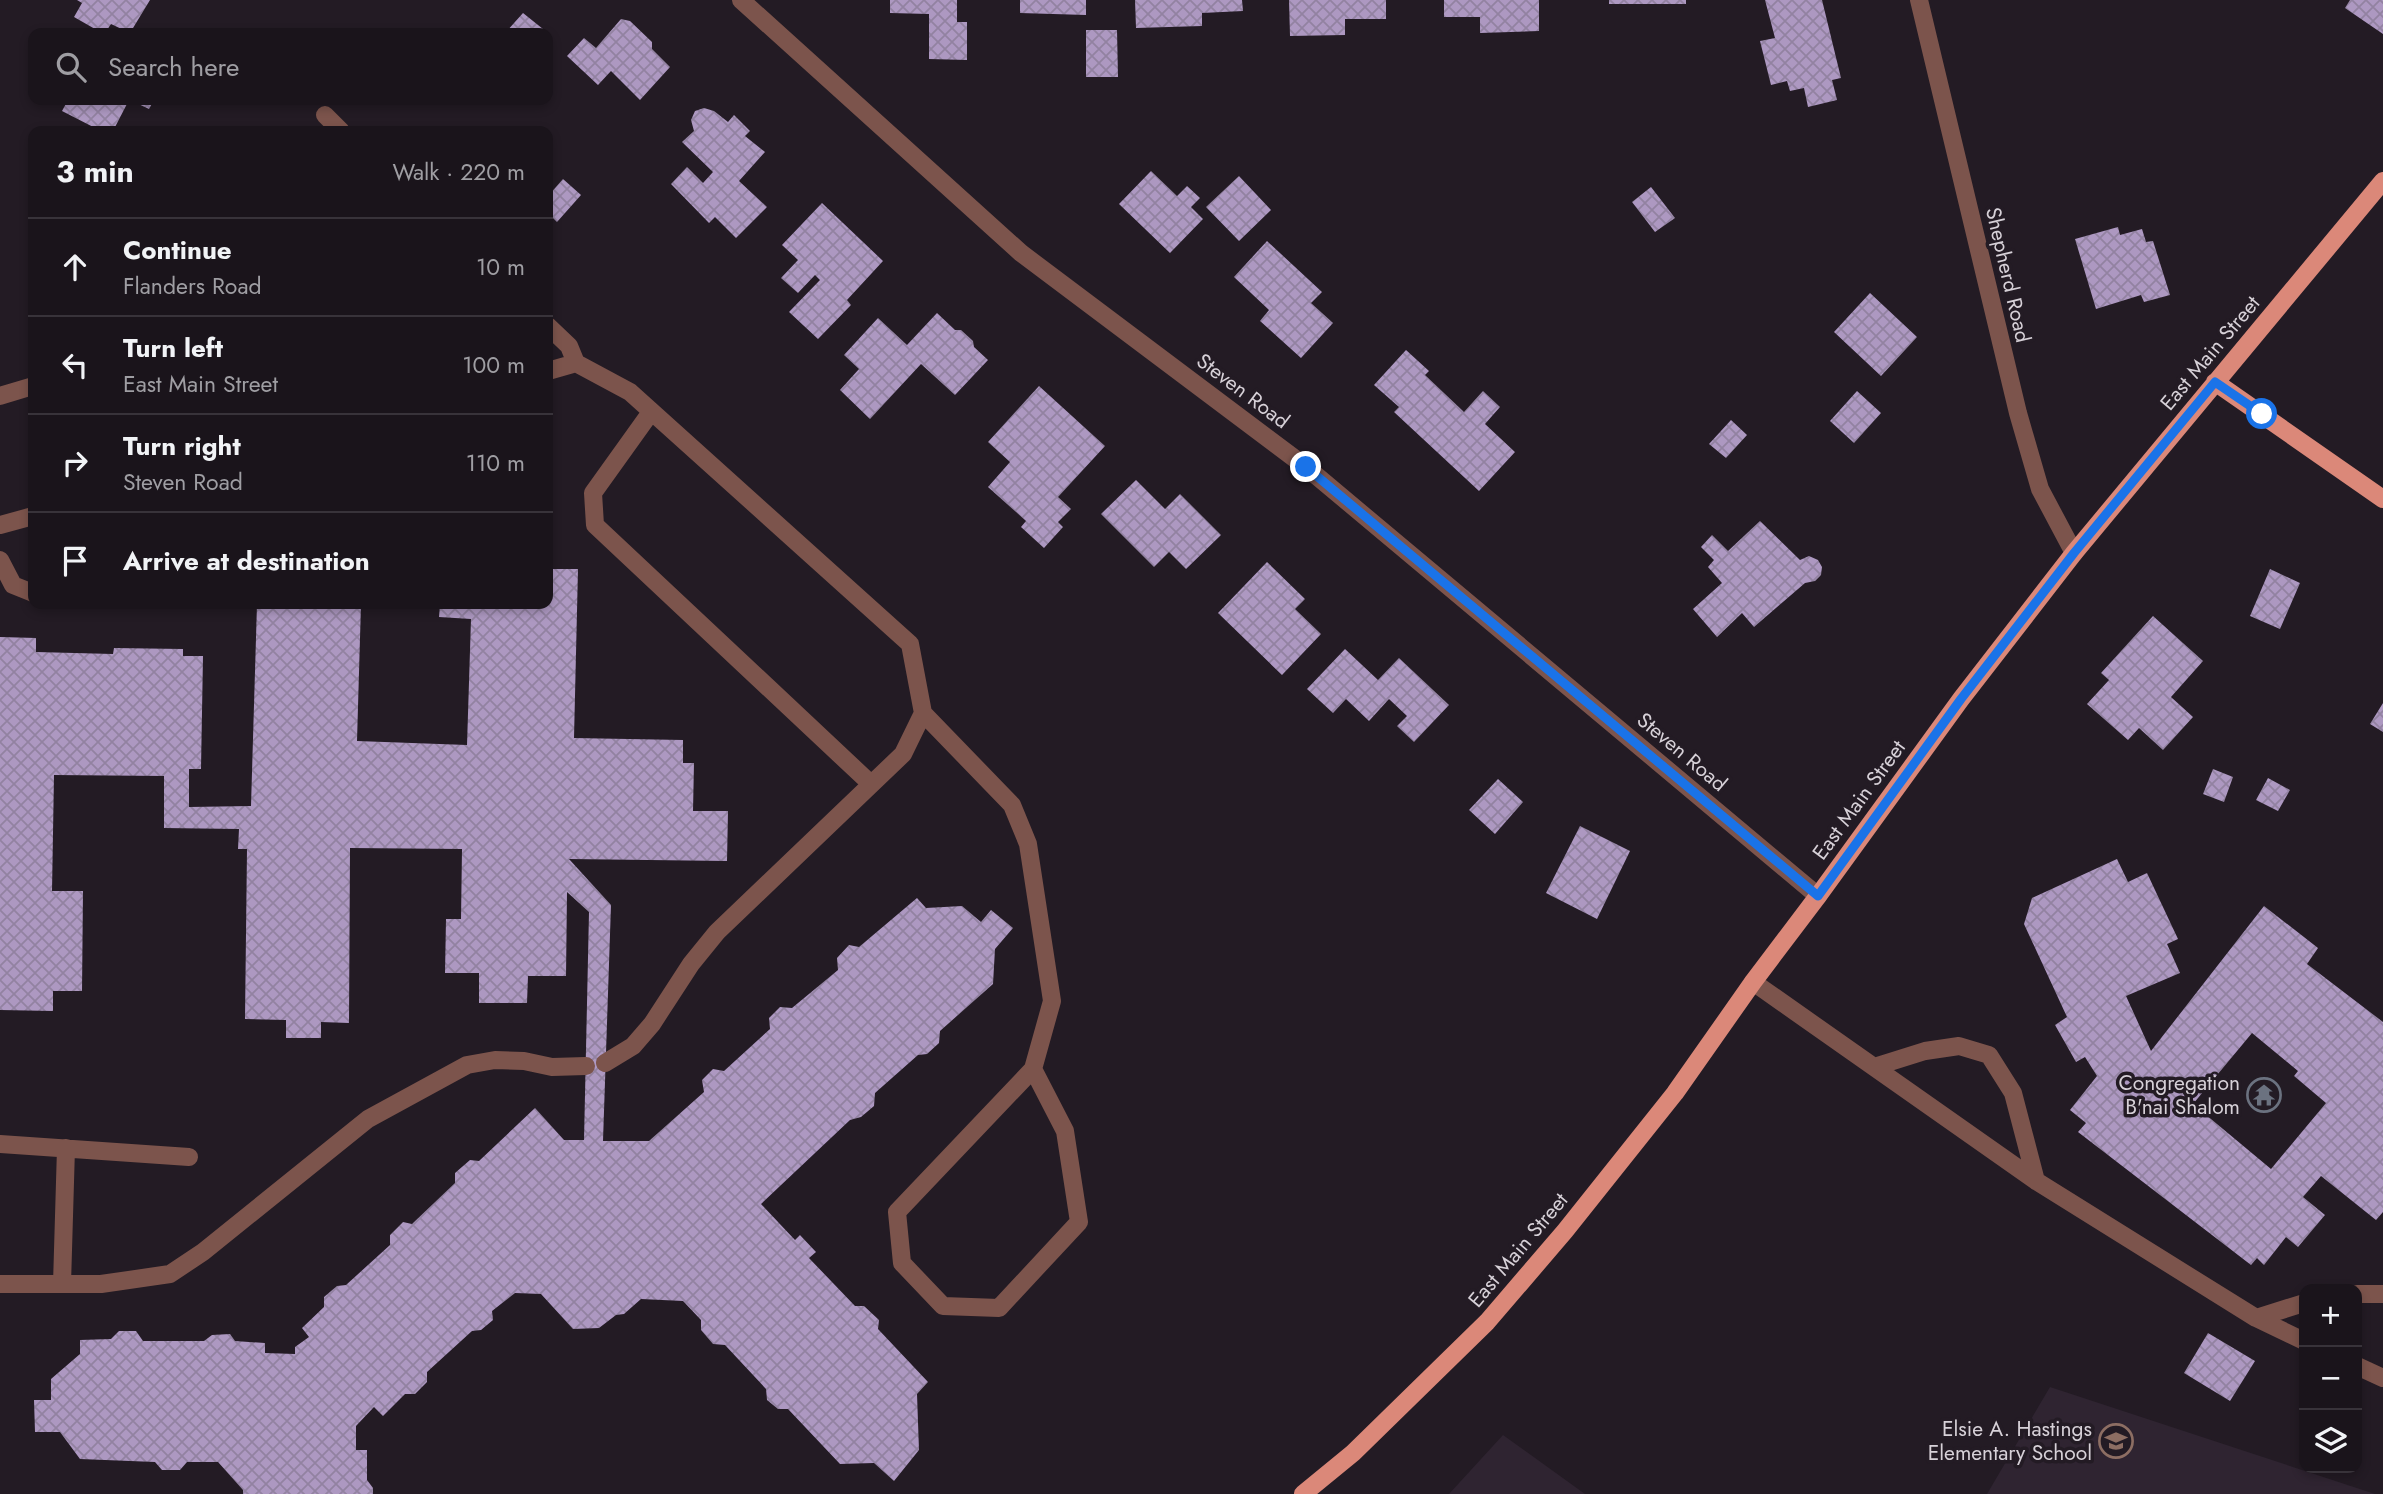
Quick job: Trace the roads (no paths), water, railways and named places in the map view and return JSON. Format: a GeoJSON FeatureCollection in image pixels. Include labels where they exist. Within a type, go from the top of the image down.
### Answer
{"type":"FeatureCollection","features":[{"type":"Feature","properties":{"kind":"main road","name":"East Main Street"},"geometry":{"type":"LineString","coordinates":[[1303,1494],[1353,1453],[1487,1322],[1565,1231],[1675,1093],[1961,699],[2074,553],[2383,181]]}},
{"type":"Feature","properties":{"kind":"main road"},"geometry":{"type":"LineString","coordinates":[[2215,382],[2383,499]]}},
{"type":"Feature","properties":{"kind":"street","name":"Steven Road"},"geometry":{"type":"LineString","coordinates":[[741,0],[1021,253],[1306,467],[1818,896]]}},
{"type":"Feature","properties":{"kind":"street","name":"Shepherd Road"},"geometry":{"type":"LineString","coordinates":[[1919,0],[2018,413],[2040,489],[2074,553]]}},
{"type":"Feature","properties":{"kind":"street"},"geometry":{"type":"LineString","coordinates":[[325,116],[336,126]]}},
{"type":"Feature","properties":{"kind":"street"},"geometry":{"type":"LineString","coordinates":[[553,332],[569,346],[576,363],[630,392],[910,644],[923,713],[1012,805],[1028,844],[1052,1001],[1033,1069],[897,1212],[902,1263],[943,1306],[999,1308],[1079,1222],[1066,1130],[1033,1069]]}},
{"type":"Feature","properties":{"kind":"street"},"geometry":{"type":"LineString","coordinates":[[553,370],[576,363]]}},
{"type":"Feature","properties":{"kind":"street"},"geometry":{"type":"LineString","coordinates":[[0,396],[28,388]]}},
{"type":"Feature","properties":{"kind":"street"},"geometry":{"type":"LineString","coordinates":[[651,412],[593,493],[595,525],[871,784]]}},
{"type":"Feature","properties":{"kind":"street"},"geometry":{"type":"LineString","coordinates":[[0,525],[28,517]]}},
{"type":"Feature","properties":{"kind":"street"},"geometry":{"type":"LineString","coordinates":[[0,559],[13,585],[28,591]]}},
{"type":"Feature","properties":{"kind":"street"},"geometry":{"type":"LineString","coordinates":[[606,1063],[633,1046],[652,1024],[691,964],[717,932],[903,754],[923,713]]}},
{"type":"Feature","properties":{"kind":"street"},"geometry":{"type":"LineString","coordinates":[[1753,982],[2036,1181],[2256,1318],[2299,1339]]}},
{"type":"Feature","properties":{"kind":"street"},"geometry":{"type":"LineString","coordinates":[[1874,1067],[1925,1051],[1959,1046],[1989,1055],[2013,1093],[2036,1181]]}},
{"type":"Feature","properties":{"kind":"street"},"geometry":{"type":"LineString","coordinates":[[0,1284],[100,1283],[170,1275],[222,1237],[368,1119],[467,1065],[495,1060],[524,1061],[552,1067],[586,1066]]}},
{"type":"Feature","properties":{"kind":"street"},"geometry":{"type":"LineString","coordinates":[[0,1144],[189,1157]]}},
{"type":"Feature","properties":{"kind":"street"},"geometry":{"type":"LineString","coordinates":[[62,1283],[66,1148]]}},
{"type":"Feature","properties":{"kind":"street"},"geometry":{"type":"LineString","coordinates":[[2362,1294],[2383,1294]]}},
{"type":"Feature","properties":{"kind":"street"},"geometry":{"type":"LineString","coordinates":[[2256,1318],[2299,1305]]}},
{"type":"Feature","properties":{"kind":"street"},"geometry":{"type":"LineString","coordinates":[[2362,1368],[2383,1378]]}},
{"type":"Feature","properties":{"kind":"place","name":"Congregation B'nai Shalom"},"geometry":{"type":"Point","coordinates":[2264,1095]}},
{"type":"Feature","properties":{"kind":"place","name":"Elsie A. Hastings Elementary School"},"geometry":{"type":"Point","coordinates":[2116,1441]}}]}
